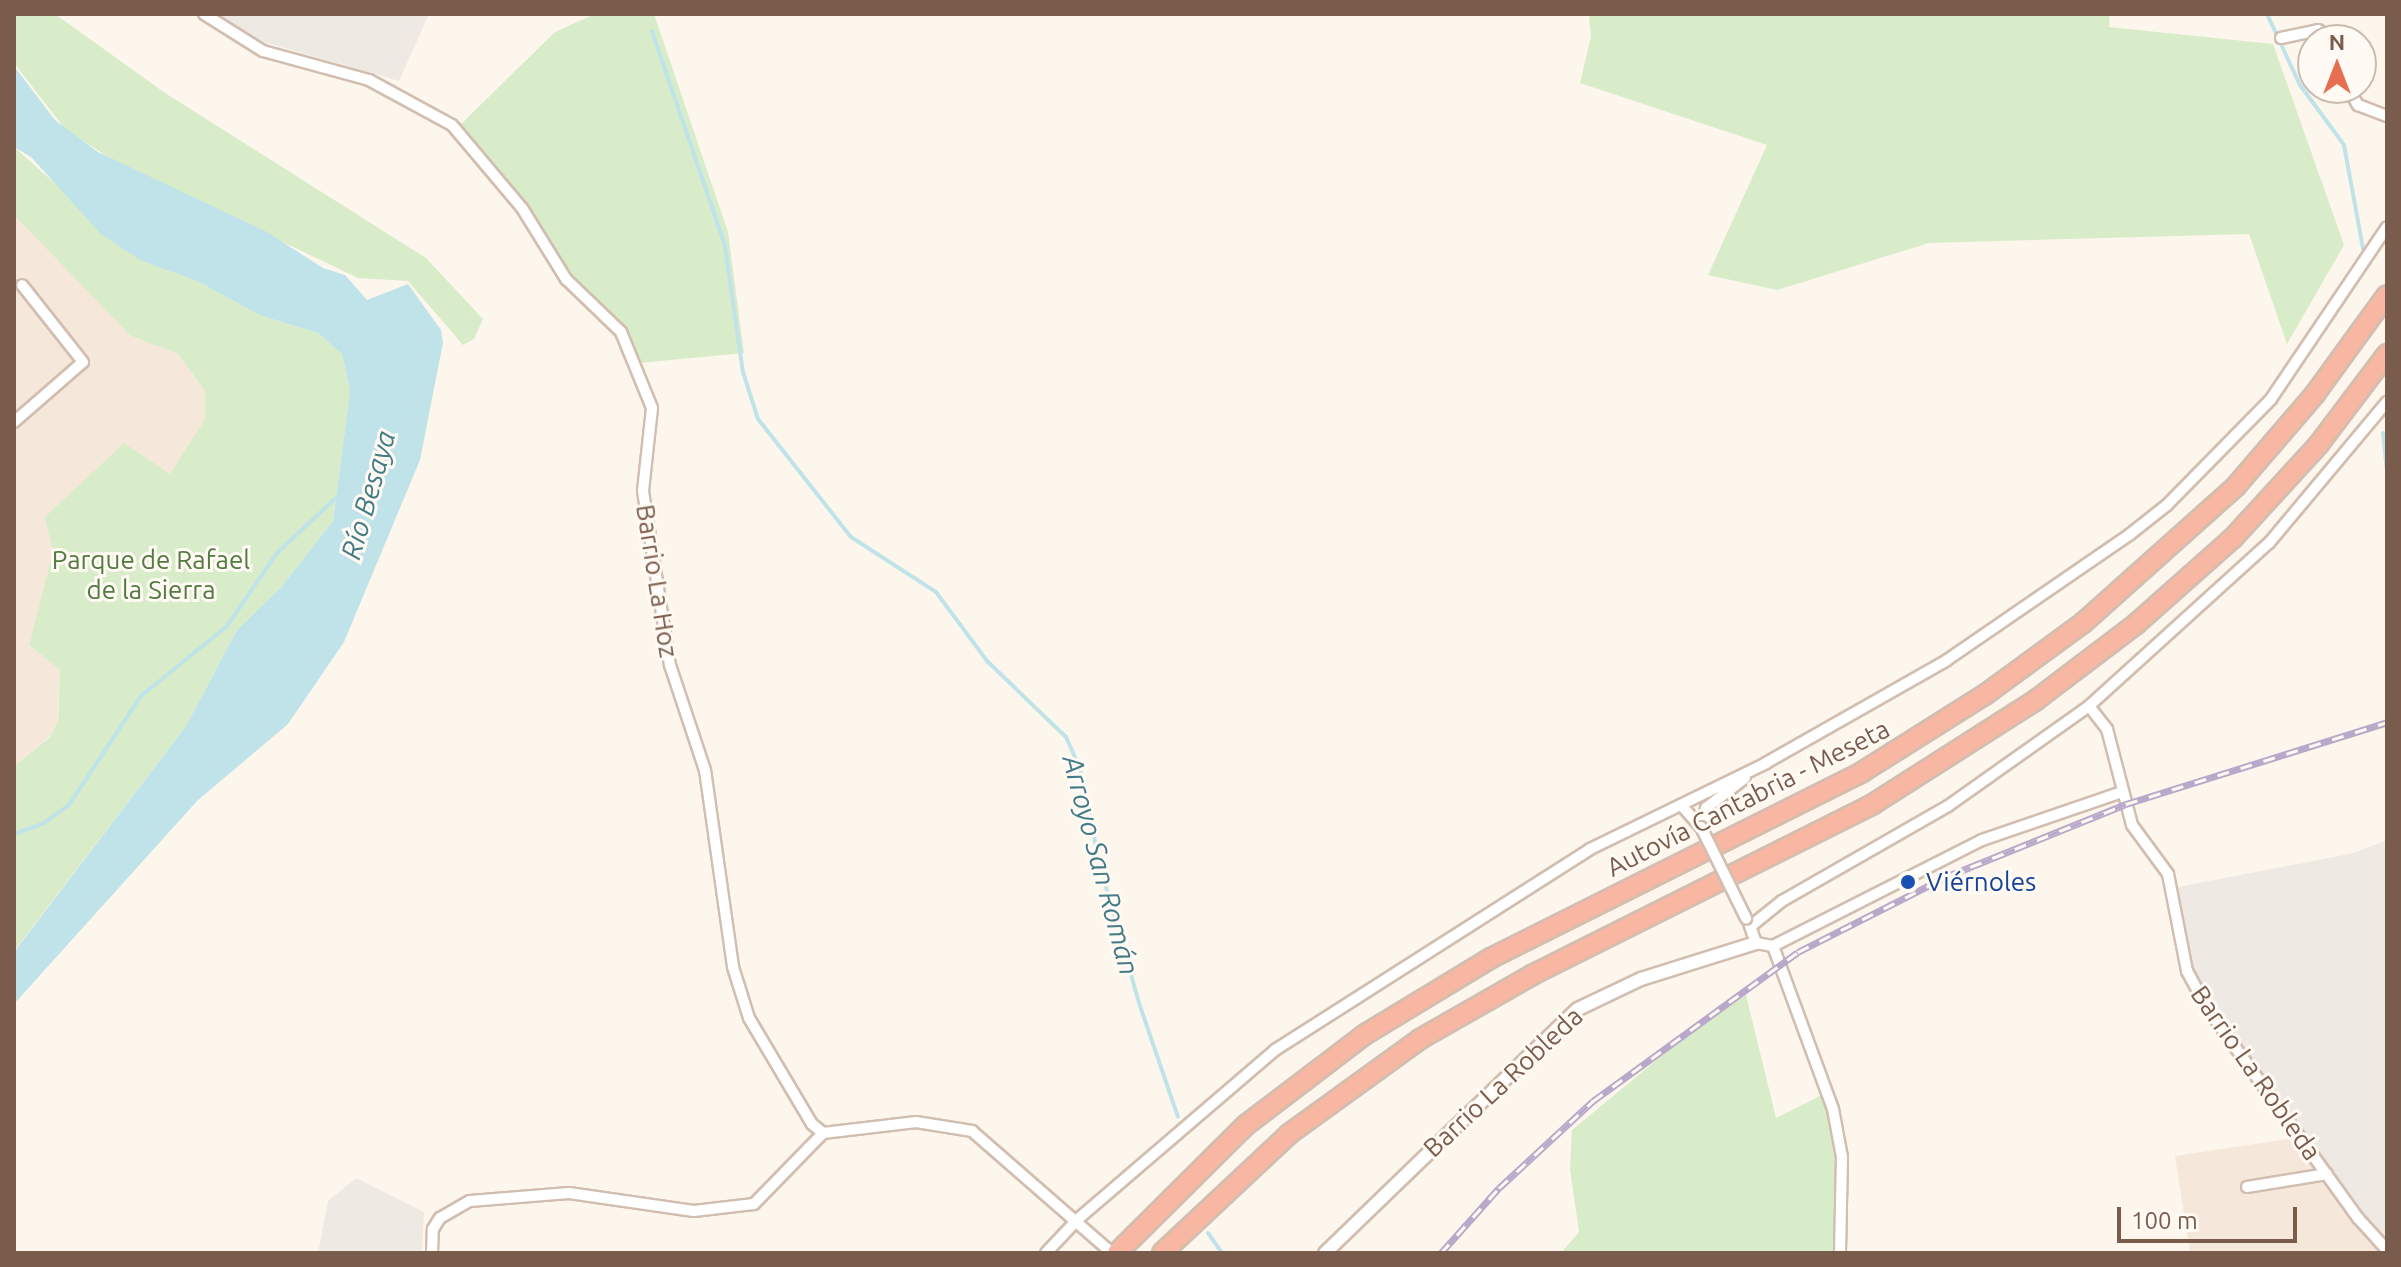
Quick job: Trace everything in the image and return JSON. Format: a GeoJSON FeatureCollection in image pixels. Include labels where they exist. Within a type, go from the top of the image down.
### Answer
{"type":"FeatureCollection","features":[{"type":"Feature","properties":{"kind":"highway","name":"Autovía Cantabria - Meseta"},"geometry":{"type":"LineString","coordinates":[[1117,1252],[1246,1125],[1388,1019],[1504,951],[1849,779],[1974,702],[2083,623],[2236,486],[2315,394],[2387,295]]}},
{"type":"Feature","properties":{"kind":"highway"},"geometry":{"type":"LineString","coordinates":[[1162,1253],[1289,1134],[1420,1039],[1518,982],[1873,804],[2049,690],[2136,624],[2233,538],[2300,467],[2387,354]]}},
{"type":"Feature","properties":{"kind":"street","name":"Barrio La Hoz"},"geometry":{"type":"LineString","coordinates":[[204,14],[263,51],[358,75],[452,125],[522,208],[566,279],[621,332],[639,371],[653,419],[643,491],[663,630],[675,689],[705,770],[733,967],[749,1018],[800,1106],[823,1133]]}},
{"type":"Feature","properties":{"kind":"street"},"geometry":{"type":"LineString","coordinates":[[2281,38],[2297,35]]}},
{"type":"Feature","properties":{"kind":"street"},"geometry":{"type":"LineString","coordinates":[[2357,104],[2387,116]]}},
{"type":"Feature","properties":{"kind":"street"},"geometry":{"type":"LineString","coordinates":[[1046,1253],[1078,1219],[1275,1050],[1590,849],[1766,763],[1993,632],[2167,505],[2271,399],[2387,227]]}},
{"type":"Feature","properties":{"kind":"street"},"geometry":{"type":"LineString","coordinates":[[14,422],[83,362],[22,285]]}},
{"type":"Feature","properties":{"kind":"street"},"geometry":{"type":"LineString","coordinates":[[1749,922],[1948,806],[2089,706],[2291,521],[2387,402]]}},
{"type":"Feature","properties":{"kind":"street","name":"Barrio La Robleda"},"geometry":{"type":"LineString","coordinates":[[2089,706],[2107,729],[2122,792],[2136,832],[2168,874],[2187,971],[2195,986],[2259,1084],[2387,1250]]}},
{"type":"Feature","properties":{"kind":"street"},"geometry":{"type":"LineString","coordinates":[[1701,827],[1706,808],[1766,763]]}},
{"type":"Feature","properties":{"kind":"street"},"geometry":{"type":"LineString","coordinates":[[1840,1253],[1842,1157],[1833,1109],[1773,946],[1982,840],[2122,792]]}},
{"type":"Feature","properties":{"kind":"street"},"geometry":{"type":"LineString","coordinates":[[1681,805],[1701,827],[1749,922],[1756,943]]}},
{"type":"Feature","properties":{"kind":"street","name":"Barrio La Robleda"},"geometry":{"type":"LineString","coordinates":[[1325,1253],[1578,1009],[1641,979],[1756,943],[1773,946]]}},
{"type":"Feature","properties":{"kind":"street"},"geometry":{"type":"LineString","coordinates":[[432,1253],[433,1229],[440,1218],[470,1201],[587,1194],[713,1212],[754,1204],[823,1133],[916,1122],[972,1131],[1117,1252]]}},
{"type":"Feature","properties":{"kind":"street"},"geometry":{"type":"LineString","coordinates":[[2247,1187],[2327,1174]]}},
{"type":"Feature","properties":{"kind":"shaded area"},"geometry":{"type":"Polygon","coordinates":[[[217,14],[429,14],[399,81],[253,39],[217,14]]]}},
{"type":"Feature","properties":{"kind":"shaded area"},"geometry":{"type":"Polygon","coordinates":[[[14,189],[131,336],[178,354],[205,391],[205,419],[170,475],[51,538],[53,551],[29,645],[60,670],[57,730],[14,766],[14,189]]]}},
{"type":"Feature","properties":{"kind":"shaded area"},"geometry":{"type":"Polygon","coordinates":[[[2387,840],[2387,1244],[2255,1074],[2191,969],[2173,888],[2354,853],[2387,840]]]}},
{"type":"Feature","properties":{"kind":"shaded area"},"geometry":{"type":"Polygon","coordinates":[[[2307,1136],[2387,1253],[2190,1253],[2175,1156],[2307,1136]]]}},
{"type":"Feature","properties":{"kind":"shaded area"},"geometry":{"type":"Polygon","coordinates":[[[356,1178],[424,1212],[422,1253],[318,1253],[328,1201],[356,1178]]]}},
{"type":"Feature","properties":{"kind":"green space"},"geometry":{"type":"Polygon","coordinates":[[[14,14],[55,14],[165,93],[426,258],[483,319],[474,339],[463,345],[408,281],[358,278],[116,162],[65,129],[14,63],[14,14]]]}},
{"type":"Feature","properties":{"kind":"green space"},"geometry":{"type":"Polygon","coordinates":[[[595,14],[654,14],[728,232],[744,353],[639,363],[622,324],[575,284],[522,199],[460,125],[555,32],[595,14]]]}},
{"type":"Feature","properties":{"kind":"green space"},"geometry":{"type":"Polygon","coordinates":[[[1589,14],[2110,14],[2109,27],[2273,44],[2344,245],[2287,344],[2249,234],[1929,243],[1777,290],[1708,275],[1767,145],[1580,83],[1591,37],[1589,14]]]}},
{"type":"Feature","properties":{"kind":"green space","name":"Parque de Rafael de la Sierra"},"geometry":{"type":"Polygon","coordinates":[[[14,147],[140,259],[197,281],[259,315],[318,333],[342,354],[350,391],[333,521],[282,586],[237,630],[186,726],[14,951],[14,766],[50,737],[58,721],[60,670],[29,645],[53,551],[45,517],[124,443],[170,474],[205,419],[205,391],[178,354],[131,336],[14,215],[14,147]]]}},
{"type":"Feature","properties":{"kind":"green space"},"geometry":{"type":"Polygon","coordinates":[[[1746,995],[1776,1118],[1822,1095],[1842,1157],[1844,1253],[1561,1253],[1579,1232],[1570,1169],[1572,1130],[1681,1040],[1746,995]]]}},
{"type":"Feature","properties":{"kind":"water","name":"Río Besaya"},"geometry":{"type":"Polygon","coordinates":[[[14,66],[55,120],[98,152],[267,232],[323,268],[345,275],[367,300],[408,284],[441,330],[443,343],[420,460],[344,642],[288,724],[197,801],[14,1004],[14,952],[186,726],[237,630],[282,586],[333,521],[350,391],[342,354],[318,333],[259,315],[197,281],[140,260],[101,234],[31,157],[14,147],[14,66]]]}},
{"type":"Feature","properties":{"kind":"waterway"},"geometry":{"type":"LineString","coordinates":[[2267,14],[2300,85],[2344,145],[2363,249]]}},
{"type":"Feature","properties":{"kind":"waterway","name":"Arroyo San Román"},"geometry":{"type":"LineString","coordinates":[[652,31],[725,246],[743,372],[758,419],[851,537],[936,592],[987,661],[1066,737],[1080,769],[1100,866],[1139,1003],[1178,1117]]}},
{"type":"Feature","properties":{"kind":"waterway"},"geometry":{"type":"LineString","coordinates":[[2383,433],[2387,469]]}},
{"type":"Feature","properties":{"kind":"waterway","name":"Río Besaya"},"geometry":{"type":"LineString","coordinates":[[14,834],[44,823],[69,805],[141,696],[227,626],[277,553],[338,496]]}},
{"type":"Feature","properties":{"kind":"waterway","name":"Arroyo San Román"},"geometry":{"type":"LineString","coordinates":[[1208,1233],[1222,1253]]}},
{"type":"Feature","properties":{"kind":"railway"},"geometry":{"type":"LineString","coordinates":[[1441,1253],[1499,1188],[1593,1101],[1798,952],[1948,876],[2126,804],[2387,722]]}},
{"type":"Feature","properties":{"kind":"place","name":"Viérnoles"},"geometry":{"type":"Point","coordinates":[1908,882]}}]}
